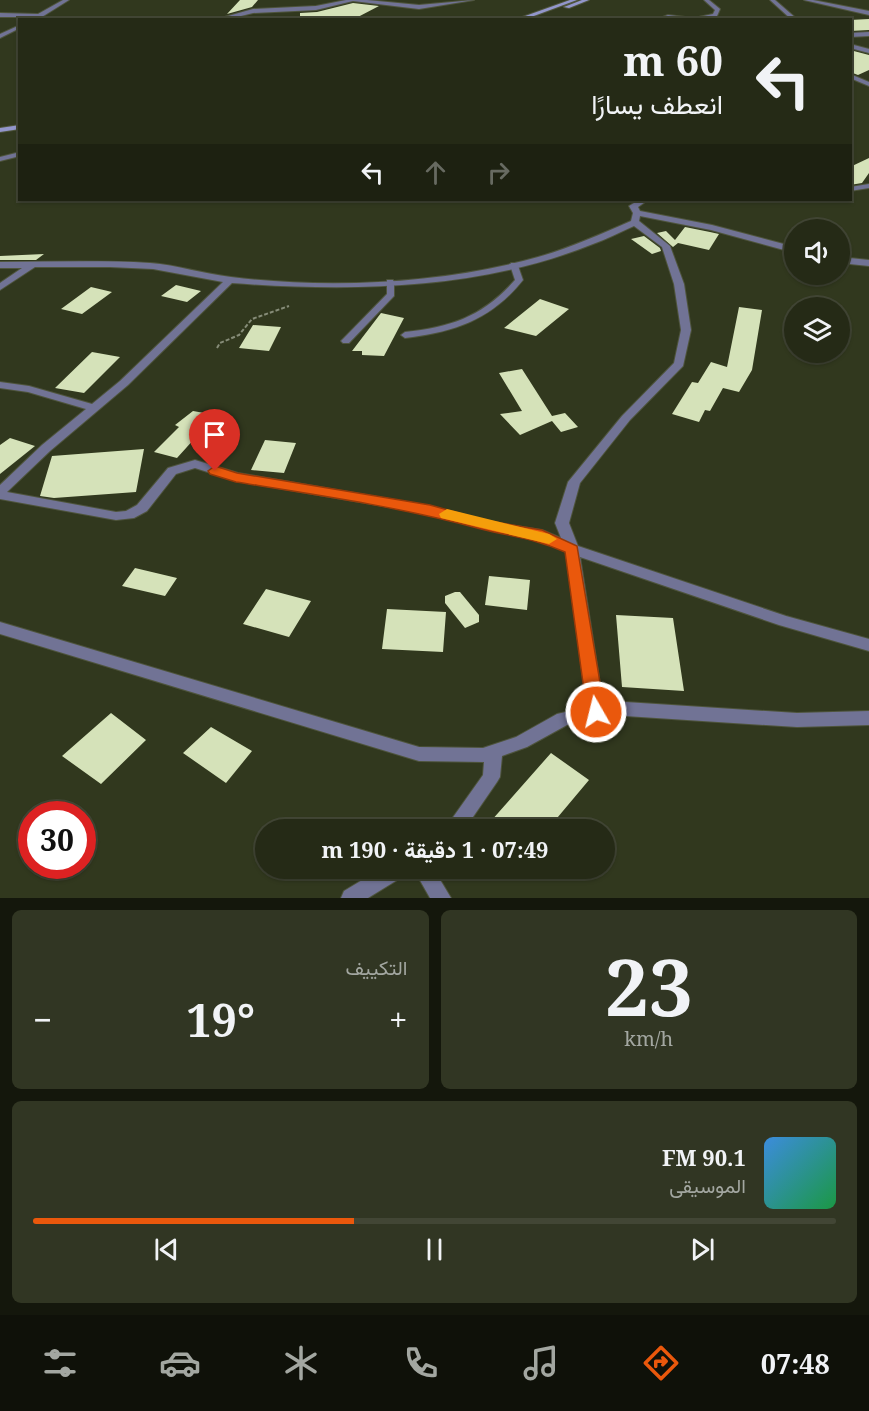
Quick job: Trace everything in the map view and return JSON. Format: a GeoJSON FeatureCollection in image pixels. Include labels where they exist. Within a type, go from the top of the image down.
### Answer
{"type":"FeatureCollection","features":[{"type":"Feature","properties":{"kind":"main road"},"geometry":{"type":"LineString","coordinates":[[522,18],[575,0]]}},
{"type":"Feature","properties":{"kind":"main road"},"geometry":{"type":"LineString","coordinates":[[535,18],[587,0]]}},
{"type":"Feature","properties":{"kind":"main road"},"geometry":{"type":"LineString","coordinates":[[0,125],[18,122]]}},
{"type":"Feature","properties":{"kind":"main road"},"geometry":{"type":"LineString","coordinates":[[0,130],[18,127]]}},
{"type":"Feature","properties":{"kind":"street"},"geometry":{"type":"LineString","coordinates":[[35,18],[67,0]]}},
{"type":"Feature","properties":{"kind":"street"},"geometry":{"type":"LineString","coordinates":[[224,18],[253,11],[316,8],[353,0],[419,7],[472,0]]}},
{"type":"Feature","properties":{"kind":"street"},"geometry":{"type":"LineString","coordinates":[[701,18],[715,15],[718,10],[706,0]]}},
{"type":"Feature","properties":{"kind":"street"},"geometry":{"type":"LineString","coordinates":[[772,0],[794,18]]}},
{"type":"Feature","properties":{"kind":"street"},"geometry":{"type":"LineString","coordinates":[[806,0],[869,13]]}},
{"type":"Feature","properties":{"kind":"street"},"geometry":{"type":"LineString","coordinates":[[0,15],[38,16]]}},
{"type":"Feature","properties":{"kind":"street"},"geometry":{"type":"LineString","coordinates":[[664,18],[682,18]]}},
{"type":"Feature","properties":{"kind":"street"},"geometry":{"type":"LineString","coordinates":[[0,36],[18,27]]}},
{"type":"Feature","properties":{"kind":"street"},"geometry":{"type":"LineString","coordinates":[[0,31],[18,32]]}},
{"type":"Feature","properties":{"kind":"street"},"geometry":{"type":"LineString","coordinates":[[852,35],[869,34]]}},
{"type":"Feature","properties":{"kind":"street"},"geometry":{"type":"LineString","coordinates":[[852,47],[869,51]]}},
{"type":"Feature","properties":{"kind":"street"},"geometry":{"type":"LineString","coordinates":[[852,77],[869,84]]}},
{"type":"Feature","properties":{"kind":"street"},"geometry":{"type":"LineString","coordinates":[[0,159],[18,154]]}},
{"type":"Feature","properties":{"kind":"street"},"geometry":{"type":"LineString","coordinates":[[852,189],[869,186]]}},
{"type":"Feature","properties":{"kind":"street"},"geometry":{"type":"LineString","coordinates":[[596,712],[572,549],[562,523],[574,482],[626,418],[679,364],[686,330],[679,284],[666,246],[626,201]]}},
{"type":"Feature","properties":{"kind":"street"},"geometry":{"type":"LineString","coordinates":[[0,265],[153,266],[230,280],[309,286],[434,278],[514,265],[603,239],[635,214],[643,201]]}},
{"type":"Feature","properties":{"kind":"street"},"geometry":{"type":"LineString","coordinates":[[635,214],[712,228],[784,247]]}},
{"type":"Feature","properties":{"kind":"street"},"geometry":{"type":"LineString","coordinates":[[850,261],[869,263]]}},
{"type":"Feature","properties":{"kind":"street"},"geometry":{"type":"LineString","coordinates":[[0,287],[32,265]]}},
{"type":"Feature","properties":{"kind":"street"},"geometry":{"type":"LineString","coordinates":[[0,494],[46,448],[124,383],[230,280]]}},
{"type":"Feature","properties":{"kind":"street"},"geometry":{"type":"LineString","coordinates":[[0,385],[29,389],[94,408]]}},
{"type":"Feature","properties":{"kind":"street"},"geometry":{"type":"LineString","coordinates":[[0,494],[116,516],[129,515],[142,508],[172,471],[195,464],[236,477],[430,510],[484,525],[542,535],[572,549],[784,621],[869,645]]}},
{"type":"Feature","properties":{"kind":"street"},"geometry":{"type":"LineString","coordinates":[[0,628],[420,754],[483,755],[520,742],[563,719],[610,708],[797,720],[869,718]]}},
{"type":"Feature","properties":{"kind":"street"},"geometry":{"type":"LineString","coordinates":[[461,819],[491,777],[494,751]]}},
{"type":"Feature","properties":{"kind":"street"},"geometry":{"type":"LineString","coordinates":[[351,898],[382,879]]}},
{"type":"Feature","properties":{"kind":"street"},"geometry":{"type":"LineString","coordinates":[[429,879],[441,898]]}},
{"type":"Feature","properties":{"kind":"lane"},"geometry":{"type":"LineString","coordinates":[[405,335],[440,332],[480,316],[504,299],[519,280],[514,265]]}},
{"type":"Feature","properties":{"kind":"lane"},"geometry":{"type":"LineString","coordinates":[[346,341],[391,294],[390,282]]}},
{"type":"Feature","properties":{"kind":"path"},"geometry":{"type":"LineString","coordinates":[[217,348],[220,343],[239,334],[252,319],[289,306]]}},
{"type":"Feature","properties":{"kind":"building"},"geometry":{"type":"Polygon","coordinates":[[[240,0],[258,0],[252,7],[227,14],[240,0]]]}},
{"type":"Feature","properties":{"kind":"building"},"geometry":{"type":"Polygon","coordinates":[[[353,3],[379,6],[356,18],[340,16],[336,18],[300,18],[300,13],[317,12],[353,3]]]}},
{"type":"Feature","properties":{"kind":"building"},"geometry":{"type":"Polygon","coordinates":[[[869,19],[869,30],[852,31],[852,20],[869,19]]]}},
{"type":"Feature","properties":{"kind":"building"},"geometry":{"type":"Polygon","coordinates":[[[852,51],[869,55],[869,70],[858,75],[852,73],[852,51]]]}},
{"type":"Feature","properties":{"kind":"building"},"geometry":{"type":"Polygon","coordinates":[[[869,158],[869,173],[862,183],[852,185],[852,166],[869,158]]]}},
{"type":"Feature","properties":{"kind":"building"},"geometry":{"type":"Polygon","coordinates":[[[685,227],[719,234],[709,250],[678,243],[673,247],[657,233],[666,231],[675,240],[685,227]]]}},
{"type":"Feature","properties":{"kind":"building"},"geometry":{"type":"Polygon","coordinates":[[[644,236],[661,251],[652,254],[631,239],[644,236]]]}},
{"type":"Feature","properties":{"kind":"building"},"geometry":{"type":"Polygon","coordinates":[[[44,254],[36,260],[0,260],[0,256],[44,254]]]}},
{"type":"Feature","properties":{"kind":"building"},"geometry":{"type":"Polygon","coordinates":[[[176,285],[201,291],[187,302],[161,296],[176,285]]]}},
{"type":"Feature","properties":{"kind":"building"},"geometry":{"type":"Polygon","coordinates":[[[91,287],[112,292],[82,314],[61,309],[91,287]]]}},
{"type":"Feature","properties":{"kind":"building"},"geometry":{"type":"Polygon","coordinates":[[[540,299],[569,309],[536,336],[504,328],[540,299]]]}},
{"type":"Feature","properties":{"kind":"building"},"geometry":{"type":"Polygon","coordinates":[[[739,307],[762,310],[752,370],[739,392],[723,388],[710,411],[705,410],[699,422],[672,414],[692,382],[698,383],[711,362],[727,367],[739,307]]]}},
{"type":"Feature","properties":{"kind":"building"},"geometry":{"type":"Polygon","coordinates":[[[381,313],[404,318],[384,356],[362,355],[362,351],[352,351],[381,313]]]}},
{"type":"Feature","properties":{"kind":"building"},"geometry":{"type":"Polygon","coordinates":[[[253,325],[281,327],[269,351],[239,348],[253,325]]]}},
{"type":"Feature","properties":{"kind":"building"},"geometry":{"type":"Polygon","coordinates":[[[92,352],[120,357],[84,393],[55,388],[92,352]]]}},
{"type":"Feature","properties":{"kind":"building"},"geometry":{"type":"Polygon","coordinates":[[[522,369],[552,416],[565,413],[578,427],[561,432],[552,421],[520,435],[500,414],[522,411],[499,373],[522,369]]]}},
{"type":"Feature","properties":{"kind":"building"},"geometry":{"type":"Polygon","coordinates":[[[193,411],[210,414],[200,424],[205,427],[177,458],[154,452],[179,427],[175,425],[193,411]]]}},
{"type":"Feature","properties":{"kind":"building"},"geometry":{"type":"Polygon","coordinates":[[[10,438],[35,446],[0,474],[0,445],[10,438]]]}},
{"type":"Feature","properties":{"kind":"building"},"geometry":{"type":"Polygon","coordinates":[[[265,440],[296,443],[284,473],[251,470],[265,440]]]}},
{"type":"Feature","properties":{"kind":"building"},"geometry":{"type":"Polygon","coordinates":[[[144,449],[136,492],[54,498],[40,496],[52,456],[144,449]]]}},
{"type":"Feature","properties":{"kind":"building"},"geometry":{"type":"Polygon","coordinates":[[[135,568],[177,578],[165,596],[122,586],[135,568]]]}},
{"type":"Feature","properties":{"kind":"building"},"geometry":{"type":"Polygon","coordinates":[[[489,576],[530,580],[527,610],[485,605],[489,576]]]}},
{"type":"Feature","properties":{"kind":"building"},"geometry":{"type":"Polygon","coordinates":[[[266,589],[311,601],[289,637],[243,624],[266,589]]]}},
{"type":"Feature","properties":{"kind":"building"},"geometry":{"type":"Polygon","coordinates":[[[460,592],[479,615],[479,622],[465,628],[445,603],[445,596],[460,592]]]}},
{"type":"Feature","properties":{"kind":"building"},"geometry":{"type":"Polygon","coordinates":[[[387,609],[446,612],[443,652],[382,649],[387,609]]]}},
{"type":"Feature","properties":{"kind":"building"},"geometry":{"type":"Polygon","coordinates":[[[616,615],[673,618],[684,691],[622,687],[616,615]]]}},
{"type":"Feature","properties":{"kind":"building"},"geometry":{"type":"Polygon","coordinates":[[[111,713],[146,740],[101,784],[62,756],[111,713]]]}},
{"type":"Feature","properties":{"kind":"building"},"geometry":{"type":"Polygon","coordinates":[[[211,727],[252,751],[226,783],[183,753],[211,727]]]}},
{"type":"Feature","properties":{"kind":"building"},"geometry":{"type":"Polygon","coordinates":[[[551,753],[589,780],[556,819],[493,819],[551,753]]]}},
{"type":"Feature","properties":{"kind":"slow traffic"},"geometry":{"type":"LineString","coordinates":[[447,514],[484,525],[542,535],[549,539]]}},
{"type":"Feature","properties":{"kind":"route"},"geometry":{"type":"LineString","coordinates":[[215,471],[236,477],[430,510],[484,525],[542,535],[572,549],[596,712]]}}]}
